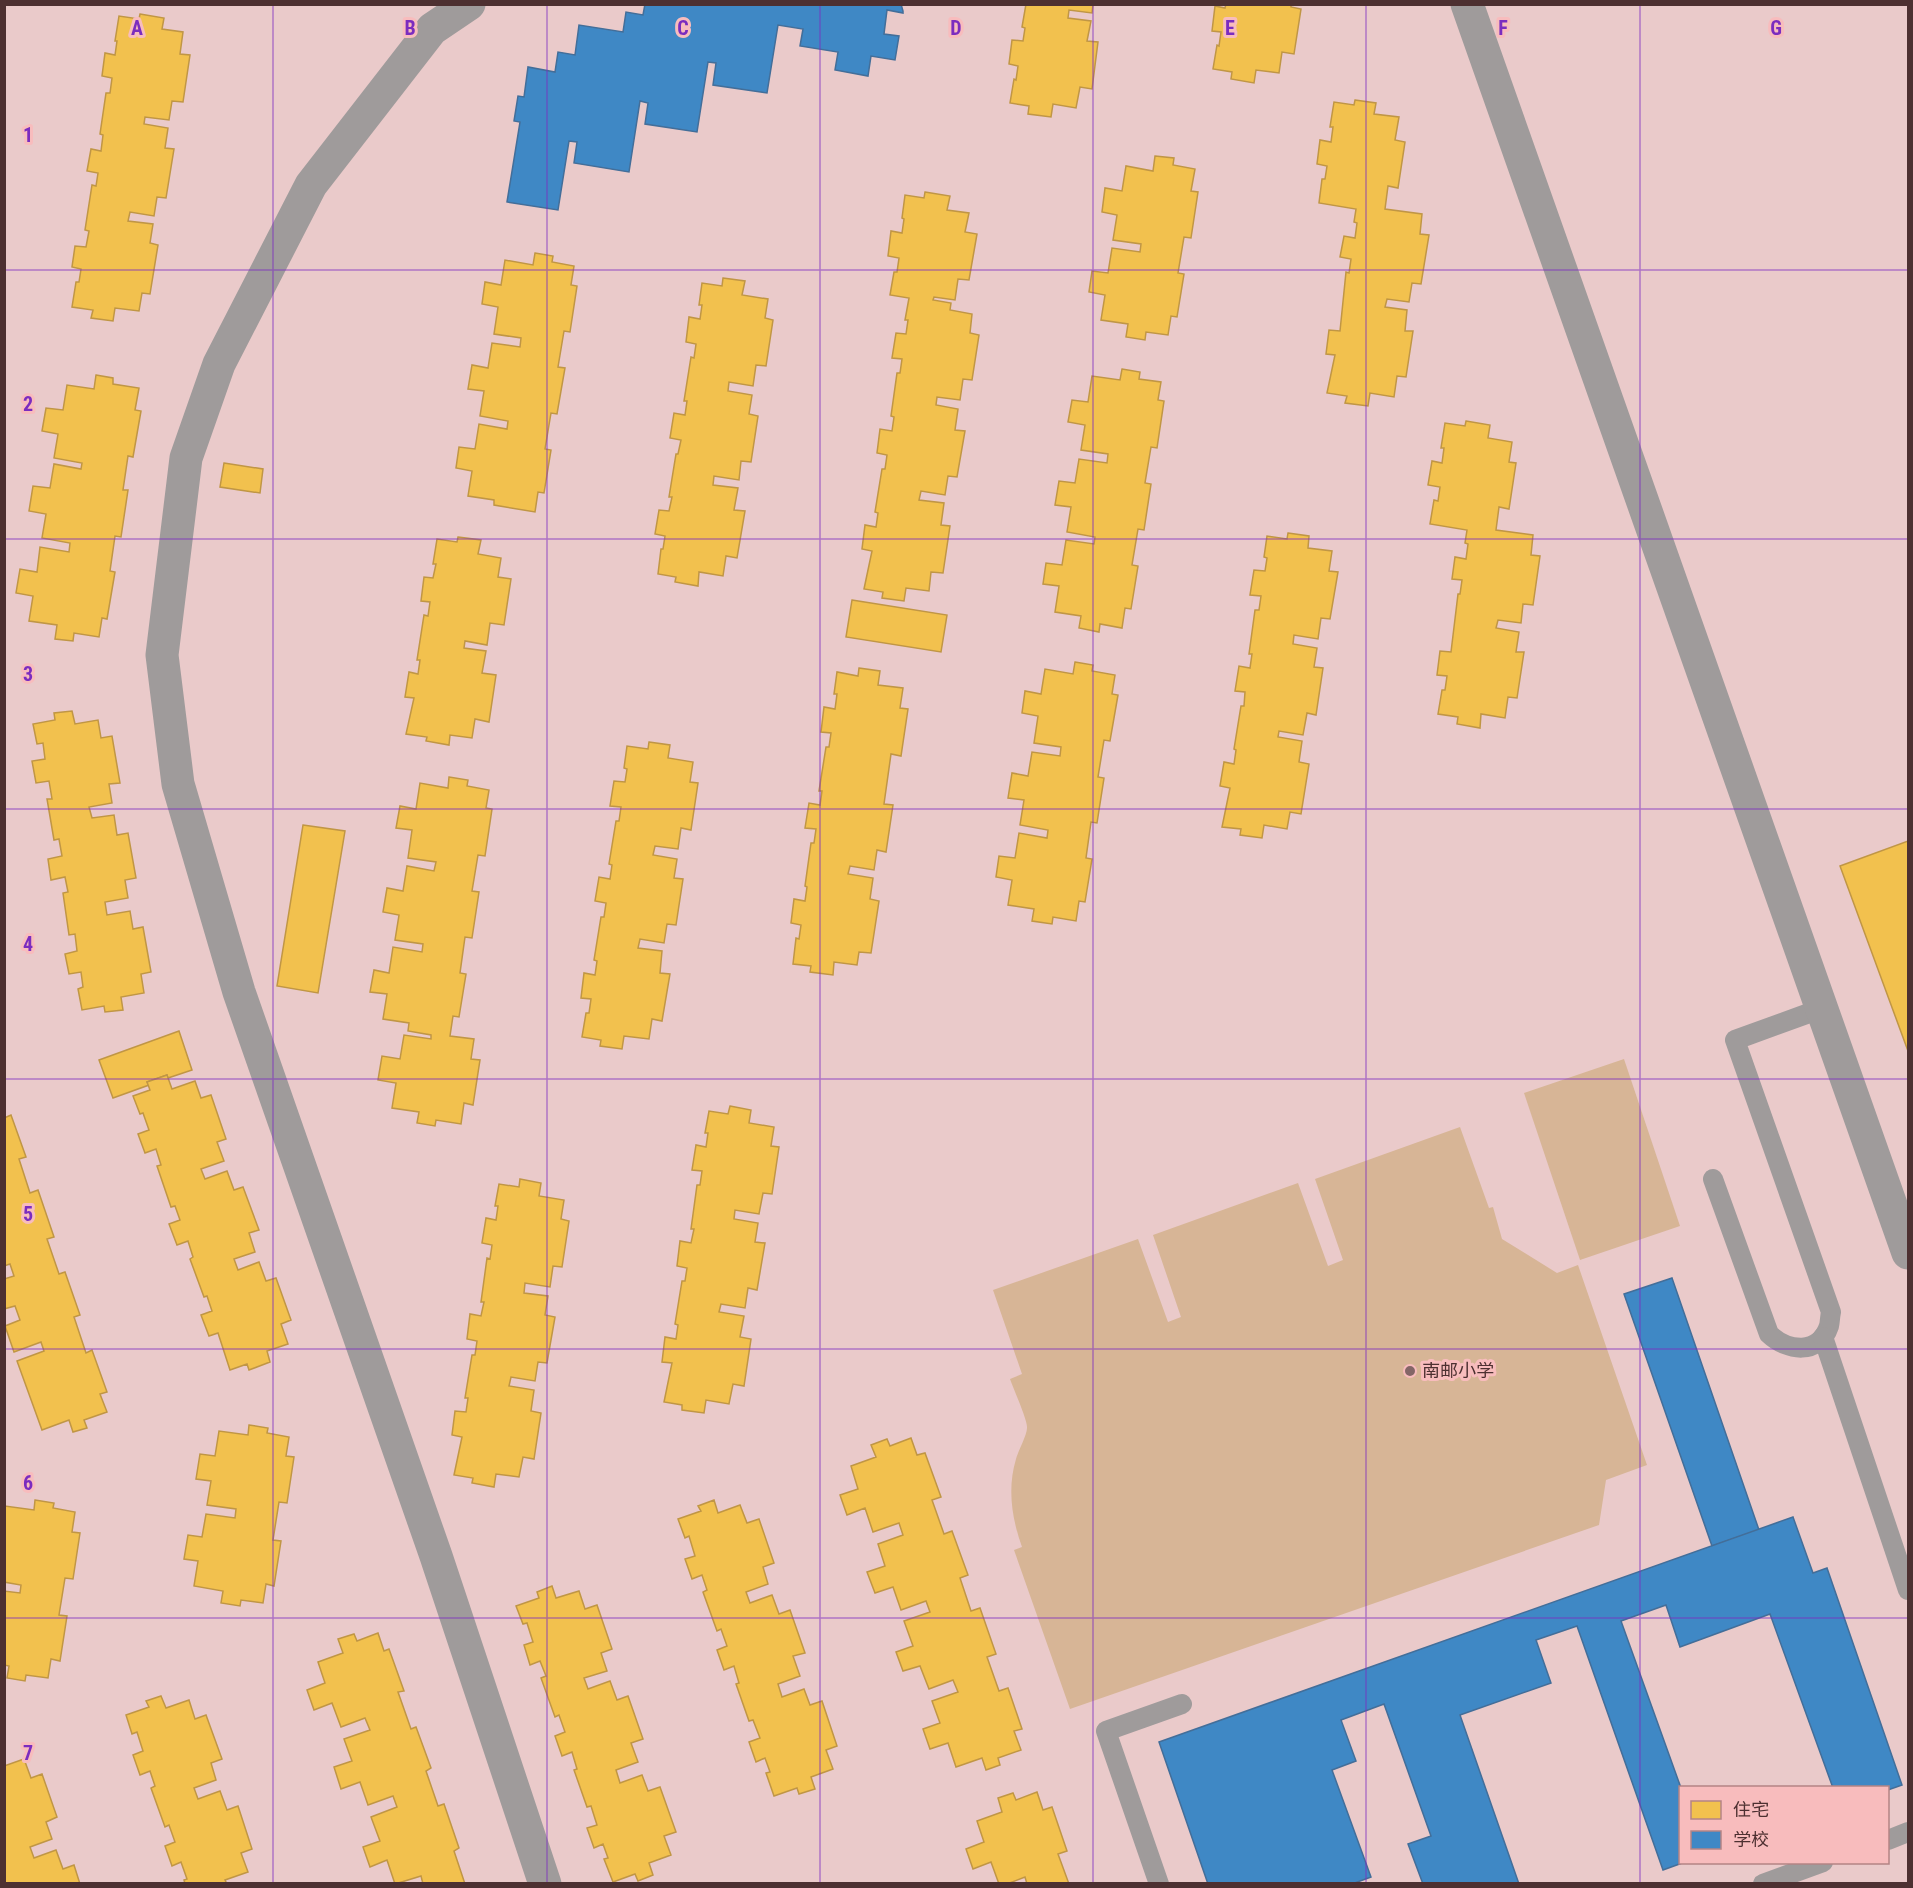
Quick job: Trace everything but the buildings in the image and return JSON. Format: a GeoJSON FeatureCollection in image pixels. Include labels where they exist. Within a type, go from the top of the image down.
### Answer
{"type":"FeatureCollection","features":[{"type":"Feature","properties":{"kind":"street"},"geometry":{"type":"LineString","coordinates":[[469,4],[432,29],[311,185],[219,364],[186,458],[162,655],[178,784],[238,992],[436,1556],[545,1884]]}},
{"type":"Feature","properties":{"kind":"street"},"geometry":{"type":"LineString","coordinates":[[1467,4],[1908,1253]]}},
{"type":"Feature","properties":{"kind":"lane"},"geometry":{"type":"LineString","coordinates":[[1713,1179],[1769,1334],[1784,1345],[1801,1349],[1815,1343],[1828,1327],[1831,1312],[1735,1040],[1823,1008]]}},
{"type":"Feature","properties":{"kind":"lane"},"geometry":{"type":"LineString","coordinates":[[1822,1337],[1908,1590]]}},
{"type":"Feature","properties":{"kind":"lane"},"geometry":{"type":"LineString","coordinates":[[1159,1884],[1106,1731],[1182,1704]]}},
{"type":"Feature","properties":{"kind":"lane"},"geometry":{"type":"LineString","coordinates":[[1889,1839],[1908,1832]]}},
{"type":"Feature","properties":{"kind":"lane"},"geometry":{"type":"LineString","coordinates":[[1763,1884],[1820,1864]]}},
{"type":"Feature","properties":{"kind":"shaded area"},"geometry":{"type":"Polygon","coordinates":[[[1624,1059],[1680,1226],[1580,1260],[1524,1093],[1624,1059]]]}},
{"type":"Feature","properties":{"kind":"shaded area"},"geometry":{"type":"Polygon","coordinates":[[[1460,1127],[1489,1208],[1493,1207],[1502,1239],[1557,1273],[1578,1265],[1647,1465],[1606,1480],[1599,1525],[1070,1709],[1014,1550],[1022,1547],[1013,1515],[1011,1493],[1013,1470],[1026,1435],[1027,1424],[1010,1379],[1022,1374],[993,1290],[1138,1239],[1168,1322],[1181,1317],[1153,1235],[1298,1183],[1328,1266],[1343,1260],[1315,1179],[1460,1127]]]}},
{"type":"Feature","properties":{"kind":"place","name":"南邮小学"},"geometry":{"type":"Point","coordinates":[1410,1371]}}]}
